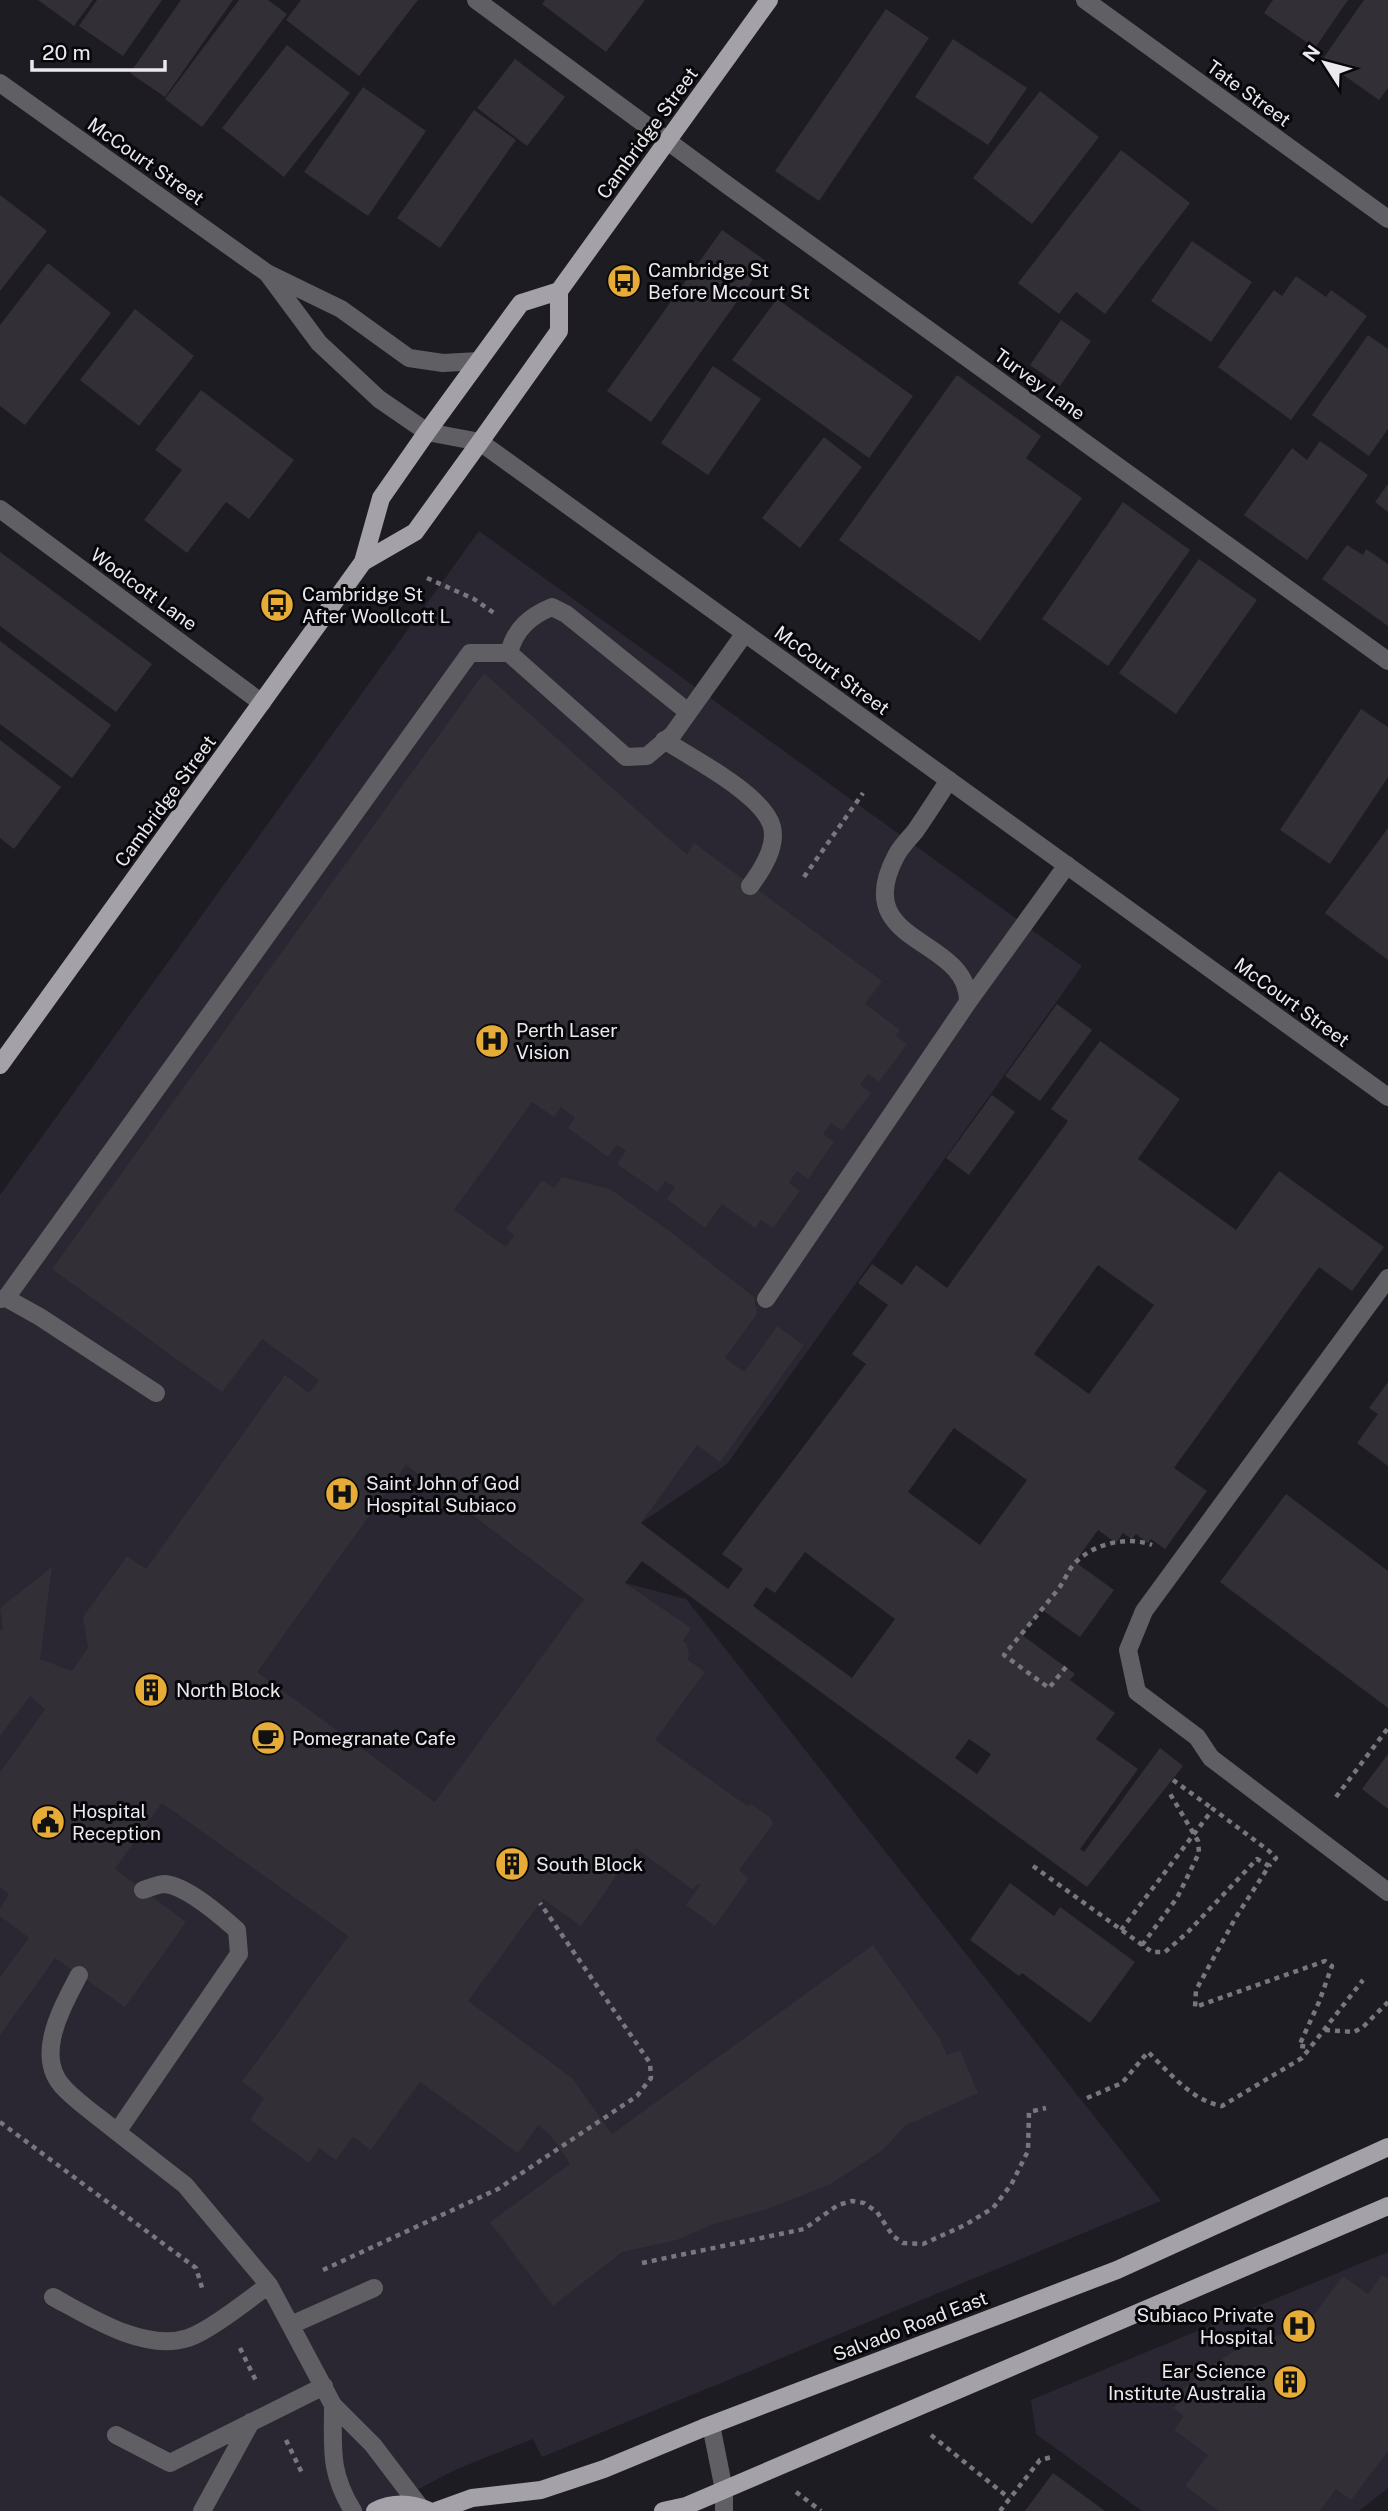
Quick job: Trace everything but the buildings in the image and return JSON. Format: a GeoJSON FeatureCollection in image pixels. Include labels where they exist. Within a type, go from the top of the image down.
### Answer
{"type":"FeatureCollection","features":[{"type":"Feature","properties":{"kind":"main road","name":"Cambridge Street"},"geometry":{"type":"LineString","coordinates":[[363,562],[415,532],[559,331],[559,291],[769,0]]}},
{"type":"Feature","properties":{"kind":"main road","name":"Cambridge Street"},"geometry":{"type":"LineString","coordinates":[[0,1065],[363,562],[381,498],[427,432],[521,303],[559,291]]}},
{"type":"Feature","properties":{"kind":"main road","name":"Salvado Road East"},"geometry":{"type":"LineString","coordinates":[[375,2511],[394,2504],[428,2510],[472,2498],[541,2490],[571,2482],[1117,2270],[1388,2147]]}},
{"type":"Feature","properties":{"kind":"main road"},"geometry":{"type":"LineString","coordinates":[[663,2511],[686,2506],[1388,2206]]}},
{"type":"Feature","properties":{"kind":"street","name":"Turvey Lane"},"geometry":{"type":"LineString","coordinates":[[476,0],[1388,661]]}},
{"type":"Feature","properties":{"kind":"street","name":"Tate Street"},"geometry":{"type":"LineString","coordinates":[[1085,0],[1388,219]]}},
{"type":"Feature","properties":{"kind":"street","name":"McCourt Street"},"geometry":{"type":"LineString","coordinates":[[0,83],[267,273],[341,309],[409,358],[443,363],[479,361]]}},
{"type":"Feature","properties":{"kind":"street","name":"McCourt Street"},"geometry":{"type":"LineString","coordinates":[[267,273],[319,344],[379,399],[427,432],[480,442],[1388,1097]]}},
{"type":"Feature","properties":{"kind":"street","name":"Woolcott Lane"},"geometry":{"type":"LineString","coordinates":[[0,509],[262,703]]}},
{"type":"Feature","properties":{"kind":"street"},"geometry":{"type":"LineString","coordinates":[[509,653],[518,631],[532,615],[552,607],[566,614],[688,712]]}},
{"type":"Feature","properties":{"kind":"street"},"geometry":{"type":"LineString","coordinates":[[156,1393],[40,1317],[3,1298],[470,653],[509,653],[626,757],[647,756],[673,734],[745,633]]}},
{"type":"Feature","properties":{"kind":"street"},"geometry":{"type":"LineString","coordinates":[[664,740],[760,805],[772,826],[773,842],[762,870],[750,886]]}},
{"type":"Feature","properties":{"kind":"street"},"geometry":{"type":"LineString","coordinates":[[949,780],[897,855],[884,892],[891,918],[955,968],[965,984],[968,1002]]}},
{"type":"Feature","properties":{"kind":"street"},"geometry":{"type":"LineString","coordinates":[[766,1299],[968,1002],[1067,865]]}},
{"type":"Feature","properties":{"kind":"street"},"geometry":{"type":"LineString","coordinates":[[1388,1279],[1144,1611],[1128,1650],[1137,1692],[1197,1737],[1211,1758],[1388,1892]]}},
{"type":"Feature","properties":{"kind":"street"},"geometry":{"type":"LineString","coordinates":[[117,2132],[239,1954],[237,1930],[210,1906],[165,1884],[143,1890]]}},
{"type":"Feature","properties":{"kind":"street"},"geometry":{"type":"LineString","coordinates":[[79,1975],[60,2013],[51,2044],[50,2065],[64,2088],[185,2185],[270,2285],[333,2405],[373,2445],[428,2510]]}},
{"type":"Feature","properties":{"kind":"street"},"geometry":{"type":"LineString","coordinates":[[52,2297],[103,2324],[151,2341],[188,2338],[270,2285]]}},
{"type":"Feature","properties":{"kind":"street"},"geometry":{"type":"LineString","coordinates":[[291,2325],[374,2288]]}},
{"type":"Feature","properties":{"kind":"street"},"geometry":{"type":"LineString","coordinates":[[116,2435],[170,2463],[324,2386]]}},
{"type":"Feature","properties":{"kind":"street"},"geometry":{"type":"LineString","coordinates":[[333,2405],[333,2466],[343,2495],[353,2511]]}},
{"type":"Feature","properties":{"kind":"street"},"geometry":{"type":"LineString","coordinates":[[202,2511],[251,2422]]}},
{"type":"Feature","properties":{"kind":"street"},"geometry":{"type":"LineString","coordinates":[[710,2426],[724,2490],[724,2511]]}},
{"type":"Feature","properties":{"kind":"path"},"geometry":{"type":"LineString","coordinates":[[427,578],[474,599],[505,621]]}},
{"type":"Feature","properties":{"kind":"path"},"geometry":{"type":"LineString","coordinates":[[804,877],[863,793]]}},
{"type":"Feature","properties":{"kind":"path"},"geometry":{"type":"LineString","coordinates":[[1066,1667],[1049,1688],[1004,1655],[1059,1587],[1075,1562],[1094,1548],[1132,1539],[1157,1546]]}},
{"type":"Feature","properties":{"kind":"path"},"geometry":{"type":"LineString","coordinates":[[1336,1797],[1388,1728]]}},
{"type":"Feature","properties":{"kind":"path"},"geometry":{"type":"LineString","coordinates":[[1173,1780],[1276,1858],[1236,1917],[1196,1990],[1195,2007],[1325,1961],[1332,1966],[1328,1981],[1299,2046],[1310,2047]]}},
{"type":"Feature","properties":{"kind":"path"},"geometry":{"type":"LineString","coordinates":[[1142,1945],[1177,1898],[1199,1853],[1198,1841],[1169,1792]]}},
{"type":"Feature","properties":{"kind":"path"},"geometry":{"type":"LineString","coordinates":[[1121,1930],[1213,1809]]}},
{"type":"Feature","properties":{"kind":"path"},"geometry":{"type":"LineString","coordinates":[[1033,1866],[1152,1952],[1165,1952],[1187,1933],[1257,1859],[1269,1866]]}},
{"type":"Feature","properties":{"kind":"path"},"geometry":{"type":"LineString","coordinates":[[323,2270],[498,2189],[637,2096],[650,2078],[650,2063],[540,1903]]}},
{"type":"Feature","properties":{"kind":"path"},"geometry":{"type":"LineString","coordinates":[[1087,2098],[1122,2083],[1148,2052],[1184,2086],[1208,2104],[1222,2106],[1302,2058],[1363,1980]]}},
{"type":"Feature","properties":{"kind":"path"},"geometry":{"type":"LineString","coordinates":[[1324,2030],[1354,2032],[1363,2027],[1388,2002]]}},
{"type":"Feature","properties":{"kind":"path"},"geometry":{"type":"LineString","coordinates":[[642,2263],[804,2229],[838,2205],[852,2202],[864,2203],[877,2212],[893,2236],[903,2243],[923,2244],[965,2225],[993,2208],[1011,2185],[1028,2151],[1029,2112],[1045,2108]]}},
{"type":"Feature","properties":{"kind":"path"},"geometry":{"type":"LineString","coordinates":[[0,2123],[196,2268],[203,2291]]}},
{"type":"Feature","properties":{"kind":"path"},"geometry":{"type":"LineString","coordinates":[[240,2348],[263,2394]]}},
{"type":"Feature","properties":{"kind":"path"},"geometry":{"type":"LineString","coordinates":[[926,2431],[1009,2498]]}},
{"type":"Feature","properties":{"kind":"path"},"geometry":{"type":"LineString","coordinates":[[284,2438],[305,2480]]}},
{"type":"Feature","properties":{"kind":"path"},"geometry":{"type":"LineString","coordinates":[[1000,2511],[1040,2460],[1052,2457]]}},
{"type":"Feature","properties":{"kind":"path"},"geometry":{"type":"LineString","coordinates":[[790,2487],[821,2511]]}},
{"type":"Feature","properties":{"kind":"shaded area","name":"Saint John of God Hospital Subiaco"},"geometry":{"type":"Polygon","coordinates":[[[479,531],[1082,966],[727,1464],[641,1523],[623,1585],[625,1583],[686,1599],[1161,2201],[542,2457],[533,2439],[457,2469],[376,2511],[0,2511],[0,1195],[479,531]]]}},
{"type":"Feature","properties":{"kind":"shaded area","name":"Subiaco Private Hospital"},"geometry":{"type":"Polygon","coordinates":[[[1388,2252],[1388,2488],[1359,2511],[1142,2511],[1036,2434],[1031,2400],[1388,2252]]]}},
{"type":"Feature","properties":{"kind":"place","name":"Cambridge St Before Mccourt St"},"geometry":{"type":"Point","coordinates":[624,281]}},
{"type":"Feature","properties":{"kind":"place","name":"Cambridge St After Woollcott L"},"geometry":{"type":"Point","coordinates":[277,605]}},
{"type":"Feature","properties":{"kind":"place","name":"Perth Laser Vision"},"geometry":{"type":"Point","coordinates":[492,1041]}},
{"type":"Feature","properties":{"kind":"place","name":"Saint John of God Hospital Subiaco"},"geometry":{"type":"Point","coordinates":[342,1494]}},
{"type":"Feature","properties":{"kind":"place","name":"North Block"},"geometry":{"type":"Point","coordinates":[151,1690]}},
{"type":"Feature","properties":{"kind":"place","name":"Pomegranate Cafe"},"geometry":{"type":"Point","coordinates":[268,1738]}},
{"type":"Feature","properties":{"kind":"place","name":"Hospital Reception"},"geometry":{"type":"Point","coordinates":[48,1822]}},
{"type":"Feature","properties":{"kind":"place","name":"South Block"},"geometry":{"type":"Point","coordinates":[512,1864]}},
{"type":"Feature","properties":{"kind":"place","name":"Subiaco Private Hospital"},"geometry":{"type":"Point","coordinates":[1299,2326]}},
{"type":"Feature","properties":{"kind":"place","name":"Ear Science Institute Australia"},"geometry":{"type":"Point","coordinates":[1290,2382]}}]}
